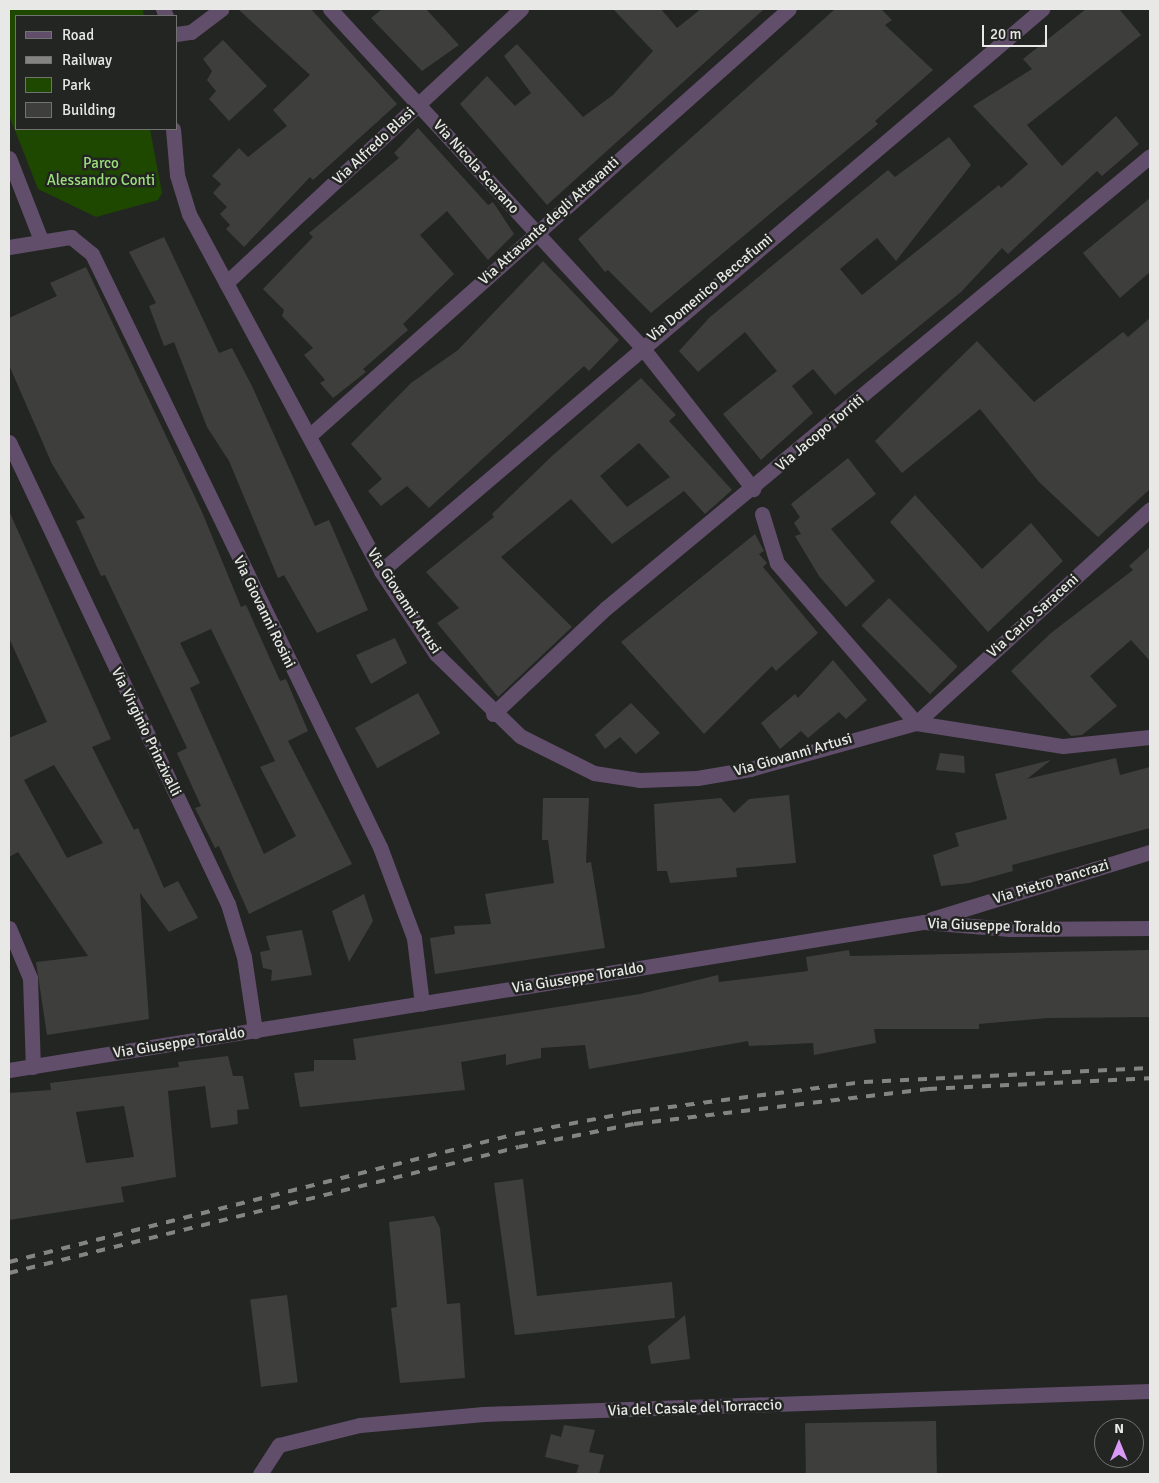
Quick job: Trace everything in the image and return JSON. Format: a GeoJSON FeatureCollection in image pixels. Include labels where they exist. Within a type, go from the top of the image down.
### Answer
{"type":"FeatureCollection","features":[{"type":"Feature","properties":{"kind":"street"},"geometry":{"type":"LineString","coordinates":[[178,34],[197,29],[221,9]]}},
{"type":"Feature","properties":{"kind":"street","name":"Via Nicola Scarano"},"geometry":{"type":"LineString","coordinates":[[330,9],[419,104],[534,233],[641,346],[753,489]]}},
{"type":"Feature","properties":{"kind":"street","name":"Via Alfredo Blasi"},"geometry":{"type":"LineString","coordinates":[[226,283],[521,9]]}},
{"type":"Feature","properties":{"kind":"street","name":"Via Attavante degli Attavanti"},"geometry":{"type":"LineString","coordinates":[[309,436],[534,233],[790,9]]}},
{"type":"Feature","properties":{"kind":"street","name":"Via Domenico Beccafumi"},"geometry":{"type":"LineString","coordinates":[[381,571],[641,346],[1042,9]]}},
{"type":"Feature","properties":{"kind":"street","name":"Via Giovanni Artusi"},"geometry":{"type":"LineString","coordinates":[[173,130],[182,198],[189,202],[189,214],[381,571],[436,654],[493,714],[561,760],[594,773],[640,780],[697,778],[750,769],[916,723],[1063,746],[1150,737]]}},
{"type":"Feature","properties":{"kind":"street","name":"Via Jacopo Torriti"},"geometry":{"type":"LineString","coordinates":[[493,714],[606,608],[753,489],[1150,156]]}},
{"type":"Feature","properties":{"kind":"street"},"geometry":{"type":"LineString","coordinates":[[9,158],[41,240],[9,246]]}},
{"type":"Feature","properties":{"kind":"street","name":"Via Giovanni Rosini"},"geometry":{"type":"LineString","coordinates":[[41,240],[71,237],[92,254],[380,846],[414,938],[422,1004]]}},
{"type":"Feature","properties":{"kind":"street","name":"Via Virginio Prinzivalli"},"geometry":{"type":"LineString","coordinates":[[9,442],[228,904],[244,957],[255,1031]]}},
{"type":"Feature","properties":{"kind":"street","name":"Via Carlo Saraceni"},"geometry":{"type":"LineString","coordinates":[[916,723],[1150,509]]}},
{"type":"Feature","properties":{"kind":"street"},"geometry":{"type":"LineString","coordinates":[[762,514],[777,563],[916,723]]}},
{"type":"Feature","properties":{"kind":"street","name":"Via Pietro Pancrazi"},"geometry":{"type":"LineString","coordinates":[[924,922],[1150,852]]}},
{"type":"Feature","properties":{"kind":"street","name":"Via Giuseppe Toraldo"},"geometry":{"type":"LineString","coordinates":[[9,1070],[924,922],[1010,929],[1150,928]]}},
{"type":"Feature","properties":{"kind":"street"},"geometry":{"type":"LineString","coordinates":[[9,928],[30,978],[33,1067]]}},
{"type":"Feature","properties":{"kind":"street","name":"Via del Casale del Torraccio"},"geometry":{"type":"LineString","coordinates":[[260,1474],[279,1445],[360,1425],[484,1414],[1150,1391]]}},
{"type":"Feature","properties":{"kind":"green space","name":"Parco Alessandro Conti"},"geometry":{"type":"Polygon","coordinates":[[[9,9],[143,9],[144,15],[15,15],[15,130],[150,130],[162,193],[158,200],[96,217],[38,189],[9,115],[9,9]]]}},
{"type":"Feature","properties":{"kind":"building"},"geometry":{"type":"Polygon","coordinates":[[[238,9],[311,9],[397,104],[313,180],[310,177],[244,247],[226,229],[230,225],[220,214],[227,207],[213,193],[221,184],[212,176],[239,148],[248,157],[287,126],[273,110],[310,75],[238,9]]]}},
{"type":"Feature","properties":{"kind":"building"},"geometry":{"type":"Polygon","coordinates":[[[382,9],[426,9],[459,45],[422,71],[371,18],[382,9]]]}},
{"type":"Feature","properties":{"kind":"building"},"geometry":{"type":"Polygon","coordinates":[[[613,9],[661,9],[677,28],[701,9],[764,9],[547,205],[460,104],[487,76],[515,106],[531,93],[504,56],[517,44],[583,117],[613,95],[653,51],[613,9]]]}},
{"type":"Feature","properties":{"kind":"building"},"geometry":{"type":"Polygon","coordinates":[[[835,9],[881,9],[892,20],[885,25],[933,70],[875,121],[878,124],[651,313],[608,270],[605,272],[578,239],[835,9]]]}},
{"type":"Feature","properties":{"kind":"building"},"geometry":{"type":"Polygon","coordinates":[[[1086,9],[1119,9],[1141,35],[1027,125],[1062,166],[1116,116],[1139,144],[1102,176],[1097,171],[1008,254],[1002,248],[961,292],[835,395],[813,369],[792,386],[813,413],[761,460],[723,414],[777,371],[745,332],[698,372],[679,351],[710,317],[888,170],[895,177],[949,137],[971,165],[896,261],[877,238],[840,269],[862,295],[999,185],[1001,188],[1028,164],[973,106],[1032,69],[1023,59],[1086,9]]]}},
{"type":"Feature","properties":{"kind":"building"},"geometry":{"type":"Polygon","coordinates":[[[223,40],[267,86],[229,121],[209,99],[216,91],[207,80],[212,71],[203,59],[223,40]]]}},
{"type":"Feature","properties":{"kind":"building"},"geometry":{"type":"Polygon","coordinates":[[[418,128],[488,205],[493,202],[514,234],[488,260],[447,211],[420,235],[454,274],[403,324],[408,330],[363,369],[366,372],[333,398],[320,383],[325,380],[304,355],[313,348],[282,316],[284,310],[263,289],[313,237],[309,233],[399,158],[394,153],[418,128]]]}},
{"type":"Feature","properties":{"kind":"building"},"geometry":{"type":"Polygon","coordinates":[[[1150,198],[1150,272],[1120,298],[1083,253],[1150,198]]]}},
{"type":"Feature","properties":{"kind":"building"},"geometry":{"type":"Polygon","coordinates":[[[164,237],[219,353],[232,348],[252,386],[315,526],[329,520],[368,610],[317,633],[284,575],[278,578],[229,461],[207,427],[174,342],[164,346],[149,306],[156,303],[129,252],[164,237]]]}},
{"type":"Feature","properties":{"kind":"building"},"geometry":{"type":"Polygon","coordinates":[[[543,261],[619,340],[589,371],[584,366],[429,508],[407,486],[381,506],[368,491],[382,479],[351,444],[411,383],[458,350],[543,261]]]}},
{"type":"Feature","properties":{"kind":"building"},"geometry":{"type":"Polygon","coordinates":[[[86,267],[202,512],[241,607],[246,605],[280,681],[286,679],[308,731],[288,741],[352,864],[249,914],[219,846],[215,848],[195,808],[201,806],[177,753],[187,748],[105,575],[101,576],[76,521],[85,518],[52,464],[9,365],[9,318],[57,296],[50,283],[86,267]],[[211,629],[180,643],[200,683],[190,688],[264,854],[296,836],[260,767],[275,761],[211,629]]]}},
{"type":"Feature","properties":{"kind":"building"},"geometry":{"type":"Polygon","coordinates":[[[1150,318],[1150,489],[1098,537],[1039,482],[980,409],[902,473],[875,441],[977,341],[1034,402],[1123,332],[1128,337],[1150,318]]]}},
{"type":"Feature","properties":{"kind":"building"},"geometry":{"type":"Polygon","coordinates":[[[641,378],[676,415],[669,421],[732,490],[705,514],[684,491],[612,544],[571,499],[501,557],[572,627],[498,697],[437,623],[459,608],[426,572],[494,517],[492,514],[552,456],[641,378]],[[639,443],[600,476],[627,507],[670,477],[639,443]]]}},
{"type":"Feature","properties":{"kind":"building"},"geometry":{"type":"Polygon","coordinates":[[[848,458],[876,494],[831,529],[875,581],[846,607],[819,576],[795,536],[801,534],[794,523],[800,517],[791,504],[848,458]]]}},
{"type":"Feature","properties":{"kind":"building"},"geometry":{"type":"Polygon","coordinates":[[[915,495],[982,569],[1031,523],[1063,561],[988,632],[890,522],[915,495]]]}},
{"type":"Feature","properties":{"kind":"building"},"geometry":{"type":"Polygon","coordinates":[[[9,511],[111,739],[92,747],[134,830],[138,828],[164,888],[178,881],[198,918],[169,932],[140,893],[149,1019],[47,1035],[36,962],[88,956],[18,852],[9,857],[9,738],[47,722],[9,638],[9,511]],[[54,765],[24,780],[67,858],[103,843],[54,765]]]}},
{"type":"Feature","properties":{"kind":"building"},"geometry":{"type":"Polygon","coordinates":[[[755,534],[764,551],[759,554],[767,563],[763,567],[818,633],[776,671],[772,666],[704,734],[621,642],[755,534]]]}},
{"type":"Feature","properties":{"kind":"building"},"geometry":{"type":"Polygon","coordinates":[[[1150,547],[1150,661],[1131,640],[1090,676],[1117,706],[1082,735],[1071,736],[1011,671],[1051,633],[1133,570],[1129,566],[1150,547]]]}},
{"type":"Feature","properties":{"kind":"building"},"geometry":{"type":"Polygon","coordinates":[[[889,598],[958,667],[930,694],[861,626],[889,598]]]}},
{"type":"Feature","properties":{"kind":"building"},"geometry":{"type":"Polygon","coordinates":[[[395,638],[407,663],[371,684],[356,655],[395,638]]]}},
{"type":"Feature","properties":{"kind":"building"},"geometry":{"type":"Polygon","coordinates":[[[833,660],[867,700],[846,719],[839,712],[808,738],[801,731],[780,749],[761,723],[795,694],[798,698],[833,660]]]}},
{"type":"Feature","properties":{"kind":"building"},"geometry":{"type":"Polygon","coordinates":[[[418,693],[440,733],[377,768],[355,728],[418,693]]]}},
{"type":"Feature","properties":{"kind":"building"},"geometry":{"type":"Polygon","coordinates":[[[631,703],[660,733],[636,754],[620,737],[605,749],[595,735],[631,703]]]}},
{"type":"Feature","properties":{"kind":"building"},"geometry":{"type":"Polygon","coordinates":[[[940,753],[964,756],[965,773],[936,770],[940,753]]]}},
{"type":"Feature","properties":{"kind":"building"},"geometry":{"type":"Polygon","coordinates":[[[1116,758],[1120,775],[1150,767],[1150,828],[1012,865],[1013,871],[969,883],[941,886],[933,855],[959,846],[955,833],[1007,819],[995,774],[1051,760],[1027,779],[1116,758]]]}},
{"type":"Feature","properties":{"kind":"building"},"geometry":{"type":"Polygon","coordinates":[[[789,795],[796,863],[736,868],[737,877],[670,883],[667,871],[657,871],[654,804],[721,798],[734,813],[749,799],[789,795]]]}},
{"type":"Feature","properties":{"kind":"building"},"geometry":{"type":"Polygon","coordinates":[[[543,798],[589,798],[586,863],[591,862],[605,948],[435,974],[430,938],[455,934],[454,926],[491,924],[485,894],[554,883],[548,840],[542,840],[543,798]]]}},
{"type":"Feature","properties":{"kind":"building"},"geometry":{"type":"Polygon","coordinates":[[[364,894],[373,921],[349,962],[332,911],[364,894]]]}},
{"type":"Feature","properties":{"kind":"building"},"geometry":{"type":"Polygon","coordinates":[[[302,930],[312,975],[271,981],[272,970],[263,968],[260,952],[270,950],[266,936],[302,930]]]}},
{"type":"Feature","properties":{"kind":"building"},"geometry":{"type":"Polygon","coordinates":[[[849,950],[850,956],[1150,950],[1150,1017],[1048,1018],[979,1024],[979,1029],[874,1029],[876,1043],[814,1055],[813,1043],[749,1046],[748,1041],[589,1069],[585,1045],[541,1048],[541,1058],[506,1065],[506,1054],[461,1062],[465,1090],[300,1107],[294,1073],[314,1071],[314,1060],[356,1060],[353,1039],[640,994],[718,975],[719,982],[808,971],[806,957],[849,950]]]}},
{"type":"Feature","properties":{"kind":"building"},"geometry":{"type":"Polygon","coordinates":[[[228,1056],[233,1076],[243,1076],[249,1109],[237,1110],[238,1124],[211,1128],[205,1086],[168,1091],[176,1177],[121,1187],[124,1202],[9,1220],[9,1093],[51,1090],[50,1083],[179,1067],[178,1062],[228,1056]],[[124,1106],[76,1112],[86,1163],[134,1157],[124,1106]]]}},
{"type":"Feature","properties":{"kind":"building"},"geometry":{"type":"Polygon","coordinates":[[[523,1179],[537,1296],[672,1282],[675,1318],[515,1335],[494,1183],[523,1179]]]}},
{"type":"Feature","properties":{"kind":"building"},"geometry":{"type":"Polygon","coordinates":[[[434,1216],[440,1228],[447,1304],[460,1303],[465,1378],[400,1383],[391,1308],[397,1307],[389,1222],[434,1216]]]}},
{"type":"Feature","properties":{"kind":"building"},"geometry":{"type":"Polygon","coordinates":[[[287,1295],[298,1382],[261,1387],[250,1300],[287,1295]]]}},
{"type":"Feature","properties":{"kind":"building"},"geometry":{"type":"Polygon","coordinates":[[[685,1315],[690,1359],[651,1364],[648,1346],[685,1315]]]}},
{"type":"Feature","properties":{"kind":"building"},"geometry":{"type":"Polygon","coordinates":[[[936,1421],[937,1474],[806,1474],[805,1423],[936,1421]]]}},
{"type":"Feature","properties":{"kind":"building"},"geometry":{"type":"Polygon","coordinates":[[[564,1425],[595,1430],[589,1452],[604,1455],[599,1474],[576,1474],[579,1465],[545,1457],[551,1434],[561,1437],[564,1425]]]}},
{"type":"Feature","properties":{"kind":"railway"},"geometry":{"type":"LineString","coordinates":[[9,1262],[516,1134],[632,1112],[864,1082],[1150,1068]]}},
{"type":"Feature","properties":{"kind":"railway"},"geometry":{"type":"LineString","coordinates":[[9,1273],[519,1147],[634,1124],[928,1089],[1150,1078]]}}]}
